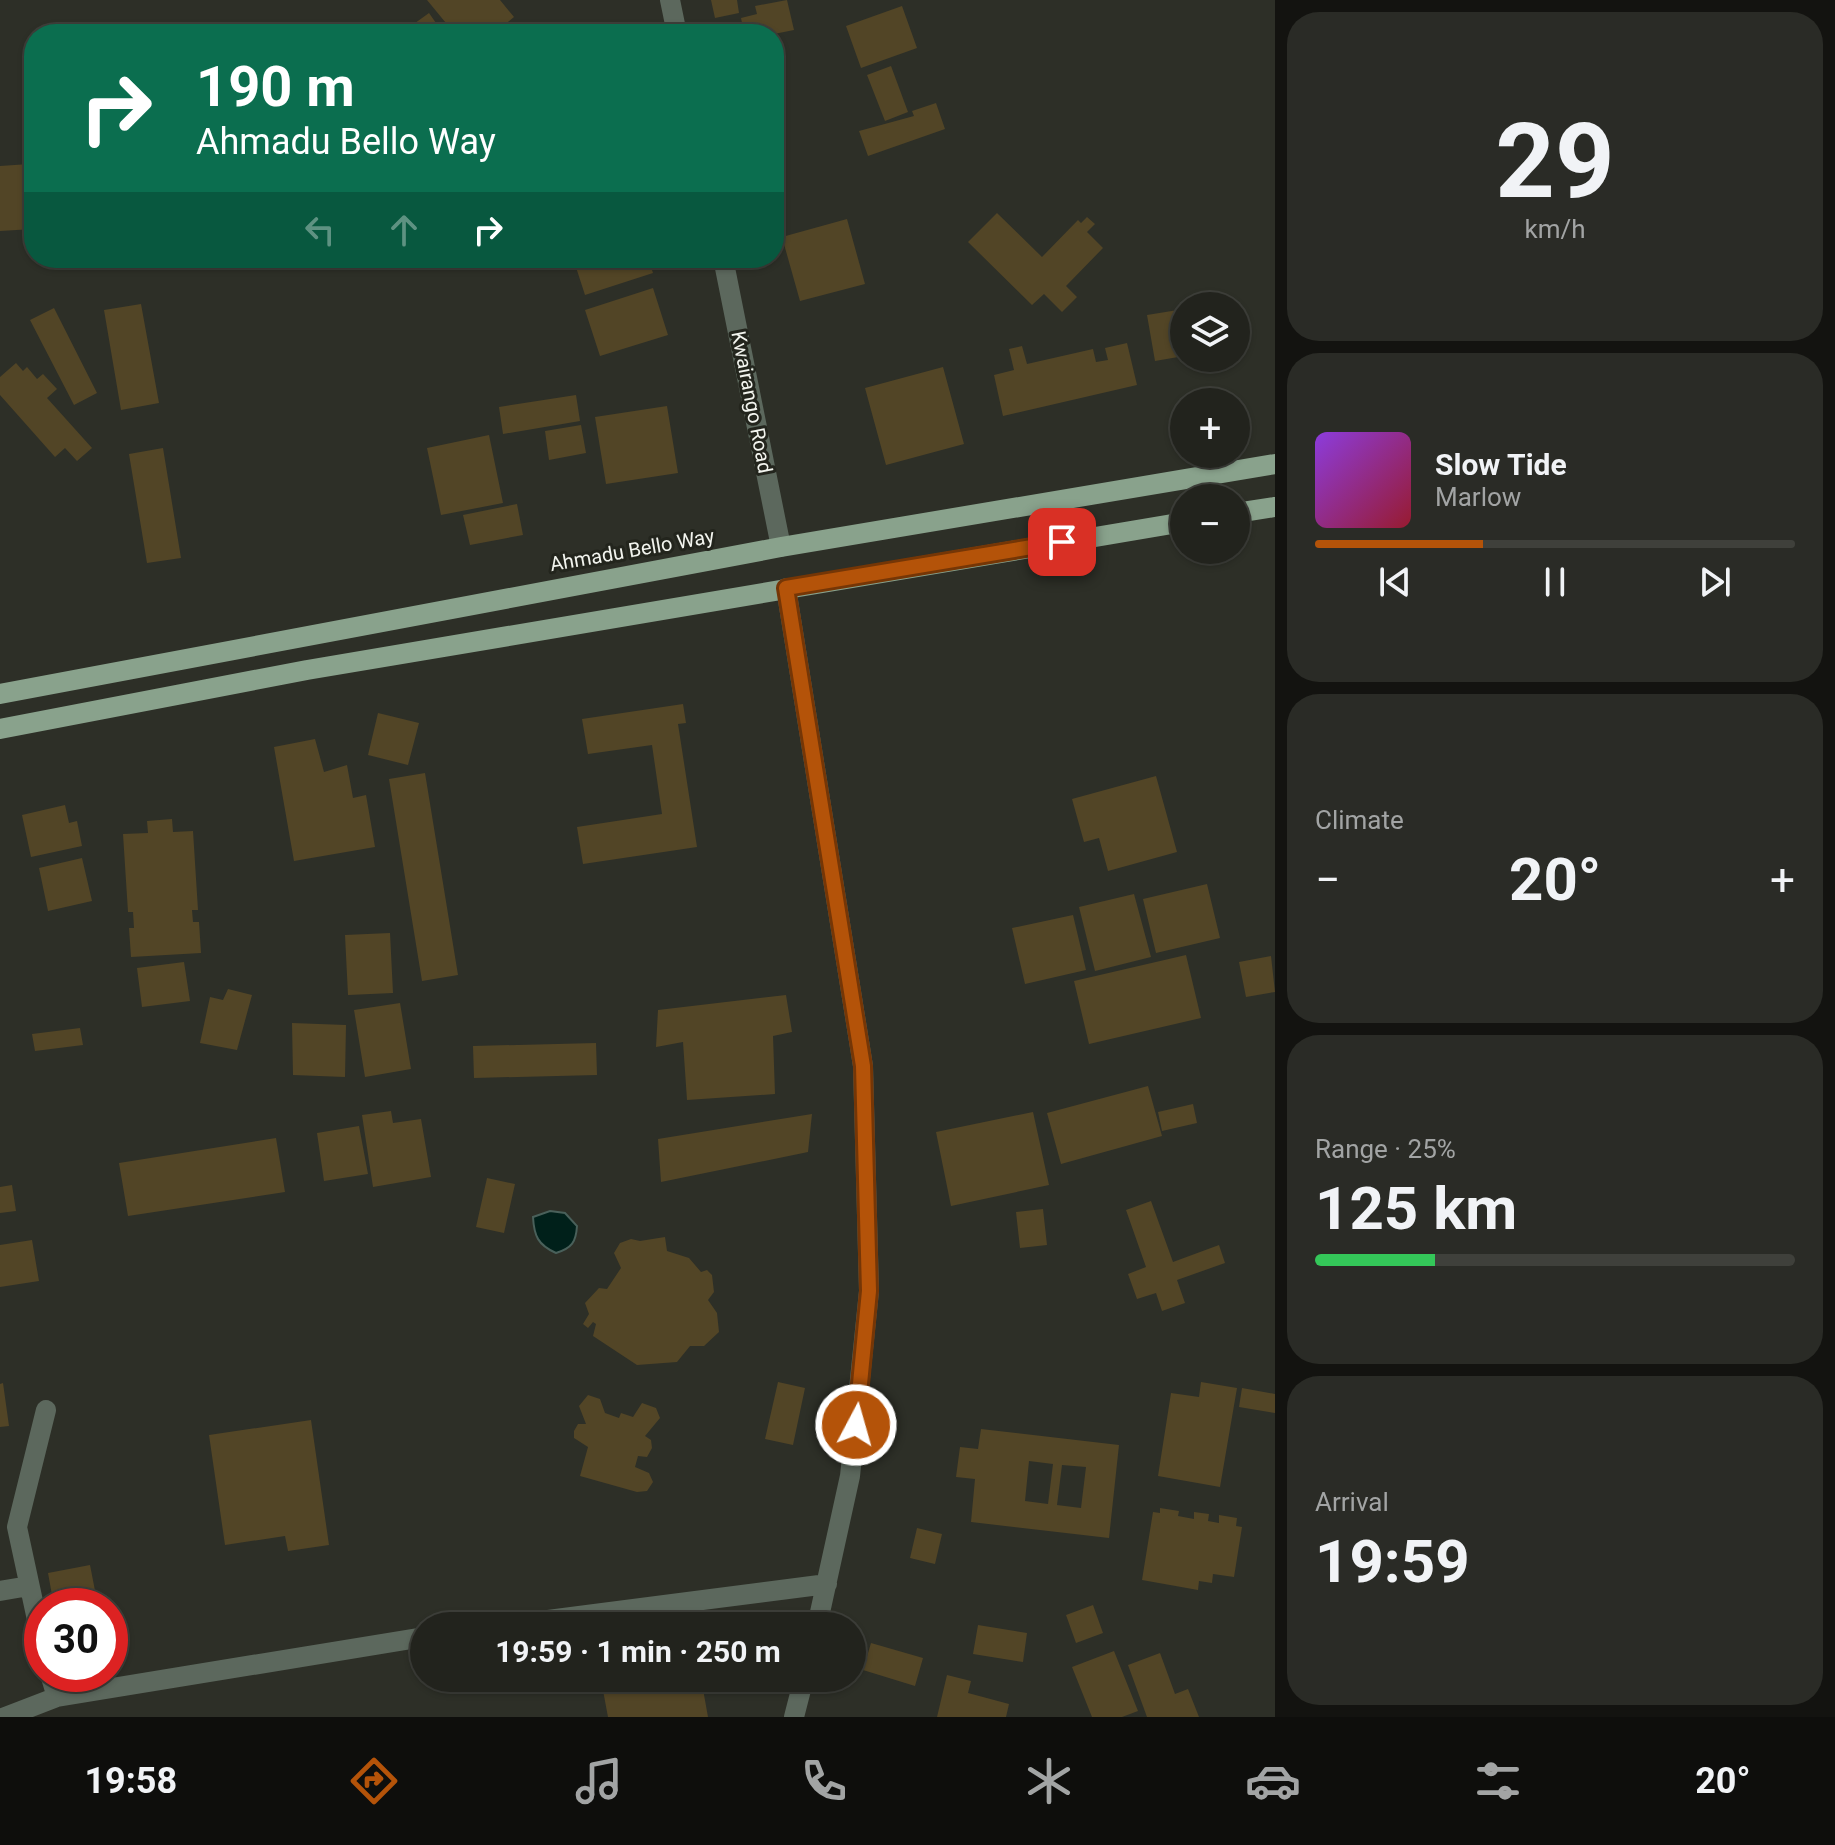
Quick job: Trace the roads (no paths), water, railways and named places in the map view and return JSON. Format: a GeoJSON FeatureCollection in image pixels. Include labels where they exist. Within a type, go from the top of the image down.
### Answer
{"type":"FeatureCollection","features":[{"type":"Feature","properties":{"kind":"main road","name":"Ahmadu Bello Way"},"geometry":{"type":"LineString","coordinates":[[0,694],[781,547],[1275,464]]}},
{"type":"Feature","properties":{"kind":"main road"},"geometry":{"type":"LineString","coordinates":[[1250,511],[1275,507]]}},
{"type":"Feature","properties":{"kind":"main road"},"geometry":{"type":"LineString","coordinates":[[0,729],[307,670],[1170,524]]}},
{"type":"Feature","properties":{"kind":"street"},"geometry":{"type":"LineString","coordinates":[[670,0],[675,24]]}},
{"type":"Feature","properties":{"kind":"street","name":"Kwairango Road"},"geometry":{"type":"LineString","coordinates":[[725,268],[781,547]]}},
{"type":"Feature","properties":{"kind":"street"},"geometry":{"type":"LineString","coordinates":[[786,588],[863,1066],[869,1291],[850,1476],[820,1612]]}},
{"type":"Feature","properties":{"kind":"street"},"geometry":{"type":"LineString","coordinates":[[0,1591],[29,1586],[8,1529],[46,1410]]}},
{"type":"Feature","properties":{"kind":"street"},"geometry":{"type":"LineString","coordinates":[[609,1612],[827,1584]]}},
{"type":"Feature","properties":{"kind":"street"},"geometry":{"type":"LineString","coordinates":[[5,1717],[57,1697],[410,1639]]}},
{"type":"Feature","properties":{"kind":"street"},"geometry":{"type":"LineString","coordinates":[[55,1692],[57,1697]]}},
{"type":"Feature","properties":{"kind":"street"},"geometry":{"type":"LineString","coordinates":[[794,1717],[800,1692]]}},
{"type":"Feature","properties":{"kind":"water"},"geometry":{"type":"Polygon","coordinates":[[[550,1211],[565,1213],[577,1226],[572,1244],[556,1253],[541,1243],[536,1235],[533,1217],[550,1211]]]}}]}
